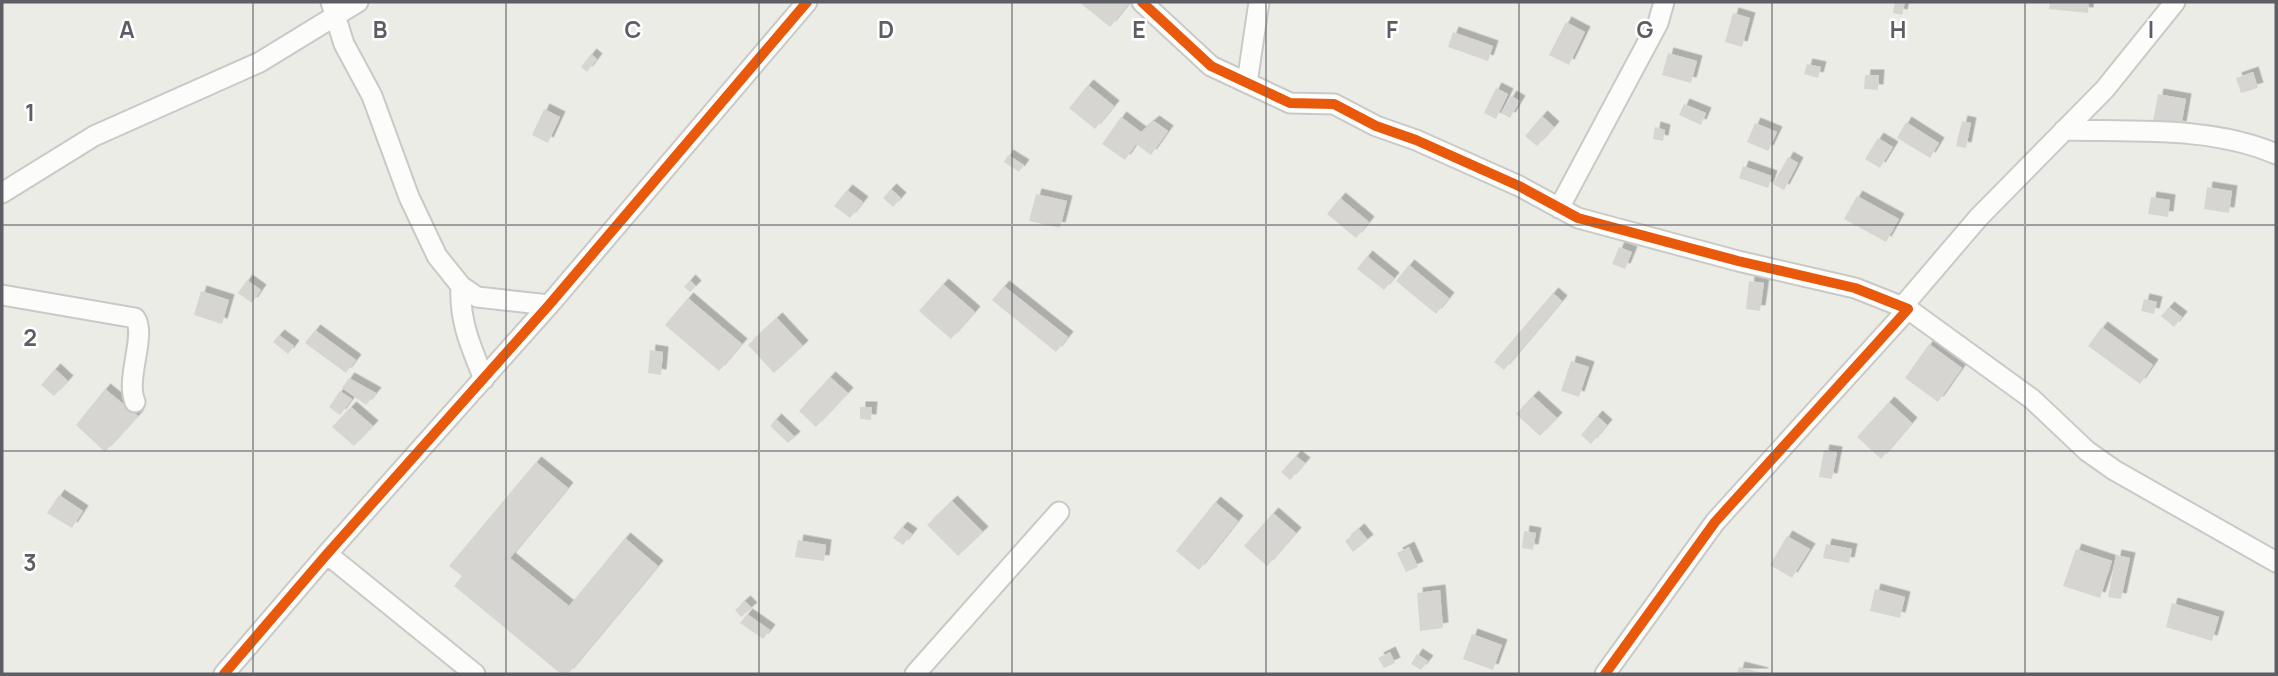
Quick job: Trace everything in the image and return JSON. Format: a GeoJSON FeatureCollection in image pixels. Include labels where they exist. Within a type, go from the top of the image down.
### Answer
{"type":"FeatureCollection","features":[{"type":"Feature","properties":{"kind":"street"},"geometry":{"type":"LineString","coordinates":[[2,193],[94,136],[260,62],[333,8],[359,2]]}},
{"type":"Feature","properties":{"kind":"street"},"geometry":{"type":"LineString","coordinates":[[224,674],[549,305],[807,2]]}},
{"type":"Feature","properties":{"kind":"street"},"geometry":{"type":"LineString","coordinates":[[1142,2],[1211,66],[1290,103],[1334,104],[1376,126],[1427,145],[1519,186],[1578,218],[1855,288],[1905,308],[2023,391],[2087,451],[2114,470],[2276,562]]}},
{"type":"Feature","properties":{"kind":"street"},"geometry":{"type":"LineString","coordinates":[[1247,83],[1258,2]]}},
{"type":"Feature","properties":{"kind":"street"},"geometry":{"type":"LineString","coordinates":[[1559,208],[1658,23],[1664,2]]}},
{"type":"Feature","properties":{"kind":"street"},"geometry":{"type":"LineString","coordinates":[[1605,674],[1715,522],[1905,308],[1979,217],[2105,89],[2175,2]]}},
{"type":"Feature","properties":{"kind":"street"},"geometry":{"type":"LineString","coordinates":[[333,8],[344,44],[372,96],[426,238],[461,286],[489,300],[549,305]]}},
{"type":"Feature","properties":{"kind":"street"},"geometry":{"type":"LineString","coordinates":[[2064,130],[2168,132],[2246,141],[2276,154]]}},
{"type":"Feature","properties":{"kind":"street"},"geometry":{"type":"LineString","coordinates":[[461,286],[460,309],[463,327],[484,379]]}},
{"type":"Feature","properties":{"kind":"street"},"geometry":{"type":"LineString","coordinates":[[2,295],[50,306],[75,307],[135,318],[139,329],[131,381],[135,402]]}},
{"type":"Feature","properties":{"kind":"street"},"geometry":{"type":"LineString","coordinates":[[915,674],[1059,512]]}},
{"type":"Feature","properties":{"kind":"street"},"geometry":{"type":"LineString","coordinates":[[327,554],[475,674]]}},
{"type":"Feature","properties":{"kind":"building"},"geometry":{"type":"Polygon","coordinates":[[[1079,2],[1130,2],[1110,27],[1079,2]]]}},
{"type":"Feature","properties":{"kind":"building"},"geometry":{"type":"Polygon","coordinates":[[[1895,2],[1905,2],[1902,15],[1893,13],[1895,2]]]}},
{"type":"Feature","properties":{"kind":"building"},"geometry":{"type":"Polygon","coordinates":[[[2050,2],[2089,2],[2088,13],[2049,9],[2050,2]]]}},
{"type":"Feature","properties":{"kind":"building"},"geometry":{"type":"Polygon","coordinates":[[[1733,13],[1750,18],[1742,47],[1725,42],[1733,13]]]}},
{"type":"Feature","properties":{"kind":"building"},"geometry":{"type":"Polygon","coordinates":[[[1566,22],[1585,32],[1569,65],[1549,55],[1566,22]]]}},
{"type":"Feature","properties":{"kind":"building"},"geometry":{"type":"Polygon","coordinates":[[[1453,32],[1493,46],[1488,61],[1448,47],[1453,32]]]}},
{"type":"Feature","properties":{"kind":"building"},"geometry":{"type":"Polygon","coordinates":[[[1668,53],[1697,61],[1691,83],[1662,75],[1668,53]]]}},
{"type":"Feature","properties":{"kind":"building"},"geometry":{"type":"Polygon","coordinates":[[[591,54],[597,59],[587,72],[581,67],[591,54]]]}},
{"type":"Feature","properties":{"kind":"building"},"geometry":{"type":"Polygon","coordinates":[[[1807,64],[1821,67],[1818,78],[1804,74],[1807,64]]]}},
{"type":"Feature","properties":{"kind":"building"},"geometry":{"type":"Polygon","coordinates":[[[2253,72],[2258,88],[2241,93],[2236,78],[2253,72]]]}},
{"type":"Feature","properties":{"kind":"building"},"geometry":{"type":"Polygon","coordinates":[[[1865,75],[1879,75],[1878,90],[1864,89],[1865,75]]]}},
{"type":"Feature","properties":{"kind":"building"},"geometry":{"type":"Polygon","coordinates":[[[1088,85],[1114,106],[1095,129],[1069,108],[1088,85]]]}},
{"type":"Feature","properties":{"kind":"building"},"geometry":{"type":"Polygon","coordinates":[[[1496,88],[1508,94],[1496,119],[1484,113],[1496,88]]]}},
{"type":"Feature","properties":{"kind":"building"},"geometry":{"type":"Polygon","coordinates":[[[2158,94],[2186,99],[2181,127],[2153,122],[2158,94]]]}},
{"type":"Feature","properties":{"kind":"building"},"geometry":{"type":"Polygon","coordinates":[[[1511,96],[1520,101],[1510,118],[1501,113],[1511,96]]]}},
{"type":"Feature","properties":{"kind":"building"},"geometry":{"type":"Polygon","coordinates":[[[1684,104],[1706,113],[1701,125],[1679,115],[1684,104]]]}},
{"type":"Feature","properties":{"kind":"building"},"geometry":{"type":"Polygon","coordinates":[[[544,109],[560,117],[548,143],[532,135],[544,109]]]}},
{"type":"Feature","properties":{"kind":"building"},"geometry":{"type":"Polygon","coordinates":[[[1542,116],[1554,127],[1537,146],[1525,136],[1542,116]]]}},
{"type":"Feature","properties":{"kind":"building"},"geometry":{"type":"Polygon","coordinates":[[[1121,117],[1141,132],[1154,121],[1168,131],[1151,155],[1136,144],[1125,160],[1102,144],[1121,117]]]}},
{"type":"Feature","properties":{"kind":"building"},"geometry":{"type":"Polygon","coordinates":[[[1962,121],[1971,123],[1966,148],[1956,146],[1962,121]]]}},
{"type":"Feature","properties":{"kind":"building"},"geometry":{"type":"Polygon","coordinates":[[[1906,122],[1939,143],[1930,158],[1897,138],[1906,122]]]}},
{"type":"Feature","properties":{"kind":"building"},"geometry":{"type":"Polygon","coordinates":[[[1755,123],[1777,132],[1768,151],[1747,142],[1755,123]]]}},
{"type":"Feature","properties":{"kind":"building"},"geometry":{"type":"Polygon","coordinates":[[[1655,127],[1665,130],[1663,141],[1653,139],[1655,127]]]}},
{"type":"Feature","properties":{"kind":"building"},"geometry":{"type":"Polygon","coordinates":[[[1878,138],[1893,147],[1880,168],[1865,159],[1878,138]]]}},
{"type":"Feature","properties":{"kind":"building"},"geometry":{"type":"Polygon","coordinates":[[[1008,155],[1024,165],[1019,172],[1004,162],[1008,155]]]}},
{"type":"Feature","properties":{"kind":"building"},"geometry":{"type":"Polygon","coordinates":[[[1788,157],[1798,163],[1784,190],[1773,184],[1788,157]]]}},
{"type":"Feature","properties":{"kind":"building"},"geometry":{"type":"Polygon","coordinates":[[[1743,166],[1772,176],[1768,188],[1739,178],[1743,166]]]}},
{"type":"Feature","properties":{"kind":"building"},"geometry":{"type":"Polygon","coordinates":[[[2207,187],[2232,191],[2229,213],[2204,209],[2207,187]]]}},
{"type":"Feature","properties":{"kind":"building"},"geometry":{"type":"Polygon","coordinates":[[[891,189],[901,198],[893,207],[883,198],[891,189]]]}},
{"type":"Feature","properties":{"kind":"building"},"geometry":{"type":"Polygon","coordinates":[[[847,190],[863,202],[850,218],[834,206],[847,190]]]}},
{"type":"Feature","properties":{"kind":"building"},"geometry":{"type":"Polygon","coordinates":[[[1036,194],[1067,201],[1060,228],[1029,221],[1036,194]]]}},
{"type":"Feature","properties":{"kind":"building"},"geometry":{"type":"Polygon","coordinates":[[[1857,196],[1899,219],[1886,242],[1844,219],[1857,196]]]}},
{"type":"Feature","properties":{"kind":"building"},"geometry":{"type":"Polygon","coordinates":[[[2151,197],[2170,200],[2168,217],[2148,214],[2151,197]]]}},
{"type":"Feature","properties":{"kind":"building"},"geometry":{"type":"Polygon","coordinates":[[[1340,198],[1369,222],[1356,238],[1327,214],[1340,198]]]}},
{"type":"Feature","properties":{"kind":"building"},"geometry":{"type":"Polygon","coordinates":[[[1619,247],[1632,252],[1625,269],[1612,264],[1619,247]]]}},
{"type":"Feature","properties":{"kind":"building"},"geometry":{"type":"Polygon","coordinates":[[[1367,256],[1394,278],[1384,290],[1357,269],[1367,256]]]}},
{"type":"Feature","properties":{"kind":"building"},"geometry":{"type":"Polygon","coordinates":[[[1409,265],[1449,298],[1436,314],[1396,281],[1409,265]]]}},
{"type":"Feature","properties":{"kind":"building"},"geometry":{"type":"Polygon","coordinates":[[[247,280],[261,290],[252,303],[238,293],[247,280]]]}},
{"type":"Feature","properties":{"kind":"building"},"geometry":{"type":"Polygon","coordinates":[[[690,280],[696,286],[690,292],[684,287],[690,280]]]}},
{"type":"Feature","properties":{"kind":"building"},"geometry":{"type":"Polygon","coordinates":[[[1749,281],[1764,283],[1760,311],[1746,309],[1749,281]]]}},
{"type":"Feature","properties":{"kind":"building"},"geometry":{"type":"Polygon","coordinates":[[[943,284],[975,312],[951,339],[919,311],[943,284]]]}},
{"type":"Feature","properties":{"kind":"building"},"geometry":{"type":"Polygon","coordinates":[[[1004,286],[1068,337],[1056,352],[992,300],[1004,286]]]}},
{"type":"Feature","properties":{"kind":"building"},"geometry":{"type":"Polygon","coordinates":[[[201,291],[229,300],[222,324],[194,315],[201,291]]]}},
{"type":"Feature","properties":{"kind":"building"},"geometry":{"type":"Polygon","coordinates":[[[1553,293],[1562,301],[1504,370],[1494,362],[1553,293]]]}},
{"type":"Feature","properties":{"kind":"building"},"geometry":{"type":"Polygon","coordinates":[[[688,298],[742,344],[719,371],[665,325],[688,298]]]}},
{"type":"Feature","properties":{"kind":"building"},"geometry":{"type":"Polygon","coordinates":[[[2144,299],[2157,302],[2154,314],[2141,311],[2144,299]]]}},
{"type":"Feature","properties":{"kind":"building"},"geometry":{"type":"Polygon","coordinates":[[[2169,307],[2182,317],[2174,327],[2161,316],[2169,307]]]}},
{"type":"Feature","properties":{"kind":"building"},"geometry":{"type":"Polygon","coordinates":[[[777,318],[803,346],[774,373],[748,345],[777,318]]]}},
{"type":"Feature","properties":{"kind":"building"},"geometry":{"type":"Polygon","coordinates":[[[2102,327],[2153,365],[2140,384],[2088,346],[2102,327]]]}},
{"type":"Feature","properties":{"kind":"building"},"geometry":{"type":"Polygon","coordinates":[[[315,330],[356,360],[346,373],[305,343],[315,330]]]}},
{"type":"Feature","properties":{"kind":"building"},"geometry":{"type":"Polygon","coordinates":[[[279,335],[294,346],[288,354],[273,342],[279,335]]]}},
{"type":"Feature","properties":{"kind":"building"},"geometry":{"type":"Polygon","coordinates":[[[1929,344],[1962,368],[1938,402],[1905,378],[1929,344]]]}},
{"type":"Feature","properties":{"kind":"building"},"geometry":{"type":"Polygon","coordinates":[[[650,350],[663,352],[661,375],[648,373],[650,350]]]}},
{"type":"Feature","properties":{"kind":"building"},"geometry":{"type":"Polygon","coordinates":[[[1571,361],[1589,367],[1579,397],[1561,391],[1571,361]]]}},
{"type":"Feature","properties":{"kind":"building"},"geometry":{"type":"Polygon","coordinates":[[[55,369],[68,381],[54,396],[41,385],[55,369]]]}},
{"type":"Feature","properties":{"kind":"building"},"geometry":{"type":"Polygon","coordinates":[[[830,377],[848,393],[816,427],[799,411],[830,377]]]}},
{"type":"Feature","properties":{"kind":"building"},"geometry":{"type":"Polygon","coordinates":[[[349,378],[376,393],[366,405],[342,388],[349,378]]]}},
{"type":"Feature","properties":{"kind":"building"},"geometry":{"type":"Polygon","coordinates":[[[105,389],[138,416],[105,452],[76,425],[105,389]]]}},
{"type":"Feature","properties":{"kind":"building"},"geometry":{"type":"Polygon","coordinates":[[[340,391],[352,399],[340,415],[329,407],[340,391]]]}},
{"type":"Feature","properties":{"kind":"building"},"geometry":{"type":"Polygon","coordinates":[[[1533,396],[1557,418],[1540,436],[1516,414],[1533,396]]]}},
{"type":"Feature","properties":{"kind":"building"},"geometry":{"type":"Polygon","coordinates":[[[1889,402],[1912,423],[1881,459],[1857,437],[1889,402]]]}},
{"type":"Feature","properties":{"kind":"building"},"geometry":{"type":"Polygon","coordinates":[[[351,407],[373,426],[354,446],[332,427],[351,407]]]}},
{"type":"Feature","properties":{"kind":"building"},"geometry":{"type":"Polygon","coordinates":[[[860,407],[872,407],[871,420],[860,419],[860,407]]]}},
{"type":"Feature","properties":{"kind":"building"},"geometry":{"type":"Polygon","coordinates":[[[1597,416],[1607,425],[1591,444],[1581,435],[1597,416]]]}},
{"type":"Feature","properties":{"kind":"building"},"geometry":{"type":"Polygon","coordinates":[[[776,419],[795,437],[788,443],[770,426],[776,419]]]}},
{"type":"Feature","properties":{"kind":"building"},"geometry":{"type":"Polygon","coordinates":[[[1824,450],[1837,452],[1832,479],[1819,477],[1824,450]]]}},
{"type":"Feature","properties":{"kind":"building"},"geometry":{"type":"Polygon","coordinates":[[[1296,456],[1305,463],[1290,480],[1281,472],[1296,456]]]}},
{"type":"Feature","properties":{"kind":"building"},"geometry":{"type":"Polygon","coordinates":[[[536,462],[568,488],[510,558],[569,606],[625,538],[658,566],[568,674],[561,674],[454,586],[462,576],[449,566],[536,462]]]}},
{"type":"Feature","properties":{"kind":"building"},"geometry":{"type":"Polygon","coordinates":[[[59,495],[83,511],[72,528],[47,513],[59,495]]]}},
{"type":"Feature","properties":{"kind":"building"},"geometry":{"type":"Polygon","coordinates":[[[952,501],[983,532],[958,556],[927,525],[952,501]]]}},
{"type":"Feature","properties":{"kind":"building"},"geometry":{"type":"Polygon","coordinates":[[[1215,502],[1238,521],[1199,570],[1176,551],[1215,502]]]}},
{"type":"Feature","properties":{"kind":"building"},"geometry":{"type":"Polygon","coordinates":[[[1273,513],[1296,533],[1267,566],[1244,546],[1273,513]]]}},
{"type":"Feature","properties":{"kind":"building"},"geometry":{"type":"Polygon","coordinates":[[[902,527],[912,534],[903,545],[893,538],[902,527]]]}},
{"type":"Feature","properties":{"kind":"building"},"geometry":{"type":"Polygon","coordinates":[[[1359,529],[1368,540],[1353,552],[1345,541],[1359,529]]]}},
{"type":"Feature","properties":{"kind":"building"},"geometry":{"type":"Polygon","coordinates":[[[1524,531],[1536,533],[1533,550],[1522,548],[1524,531]]]}},
{"type":"Feature","properties":{"kind":"building"},"geometry":{"type":"Polygon","coordinates":[[[1787,536],[1810,549],[1792,578],[1770,565],[1787,536]]]}},
{"type":"Feature","properties":{"kind":"building"},"geometry":{"type":"Polygon","coordinates":[[[798,540],[826,545],[824,561],[795,557],[798,540]]]}},
{"type":"Feature","properties":{"kind":"building"},"geometry":{"type":"Polygon","coordinates":[[[1826,544],[1852,549],[1849,563],[1823,558],[1826,544]]]}},
{"type":"Feature","properties":{"kind":"building"},"geometry":{"type":"Polygon","coordinates":[[[1409,547],[1418,567],[1406,572],[1397,553],[1409,547]]]}},
{"type":"Feature","properties":{"kind":"building"},"geometry":{"type":"Polygon","coordinates":[[[2076,549],[2112,561],[2100,598],[2063,586],[2076,549]]]}},
{"type":"Feature","properties":{"kind":"building"},"geometry":{"type":"Polygon","coordinates":[[[2116,555],[2130,558],[2121,599],[2108,597],[2116,555]]]}},
{"type":"Feature","properties":{"kind":"building"},"geometry":{"type":"Polygon","coordinates":[[[1875,589],[1905,597],[1900,618],[1870,611],[1875,589]]]}},
{"type":"Feature","properties":{"kind":"building"},"geometry":{"type":"Polygon","coordinates":[[[1440,590],[1443,628],[1420,631],[1417,593],[1440,590]]]}},
{"type":"Feature","properties":{"kind":"building"},"geometry":{"type":"Polygon","coordinates":[[[745,601],[752,608],[741,617],[735,610],[745,601]]]}},
{"type":"Feature","properties":{"kind":"building"},"geometry":{"type":"Polygon","coordinates":[[[2172,603],[2219,617],[2212,641],[2166,627],[2172,603]]]}},
{"type":"Feature","properties":{"kind":"building"},"geometry":{"type":"Polygon","coordinates":[[[747,614],[770,630],[763,639],[740,623],[747,614]]]}},
{"type":"Feature","properties":{"kind":"building"},"geometry":{"type":"Polygon","coordinates":[[[1472,634],[1502,645],[1493,670],[1463,659],[1472,634]]]}},
{"type":"Feature","properties":{"kind":"building"},"geometry":{"type":"Polygon","coordinates":[[[1390,652],[1395,663],[1384,668],[1378,658],[1390,652]]]}},
{"type":"Feature","properties":{"kind":"building"},"geometry":{"type":"Polygon","coordinates":[[[1417,654],[1428,661],[1421,670],[1411,664],[1417,654]]]}},
{"type":"Feature","properties":{"kind":"building"},"geometry":{"type":"Polygon","coordinates":[[[1739,667],[1763,673],[1763,674],[1737,674],[1739,667]]]}},
{"type":"Feature","properties":{"kind":"cycle path"},"geometry":{"type":"LineString","coordinates":[[224,674],[549,305],[807,2]]}},
{"type":"Feature","properties":{"kind":"cycle path"},"geometry":{"type":"LineString","coordinates":[[1142,2],[1211,66],[1290,103],[1334,104],[1376,126],[1416,140],[1519,186],[1578,218],[1738,261],[1855,288],[1908,309],[1715,522],[1605,674]]}}]}
